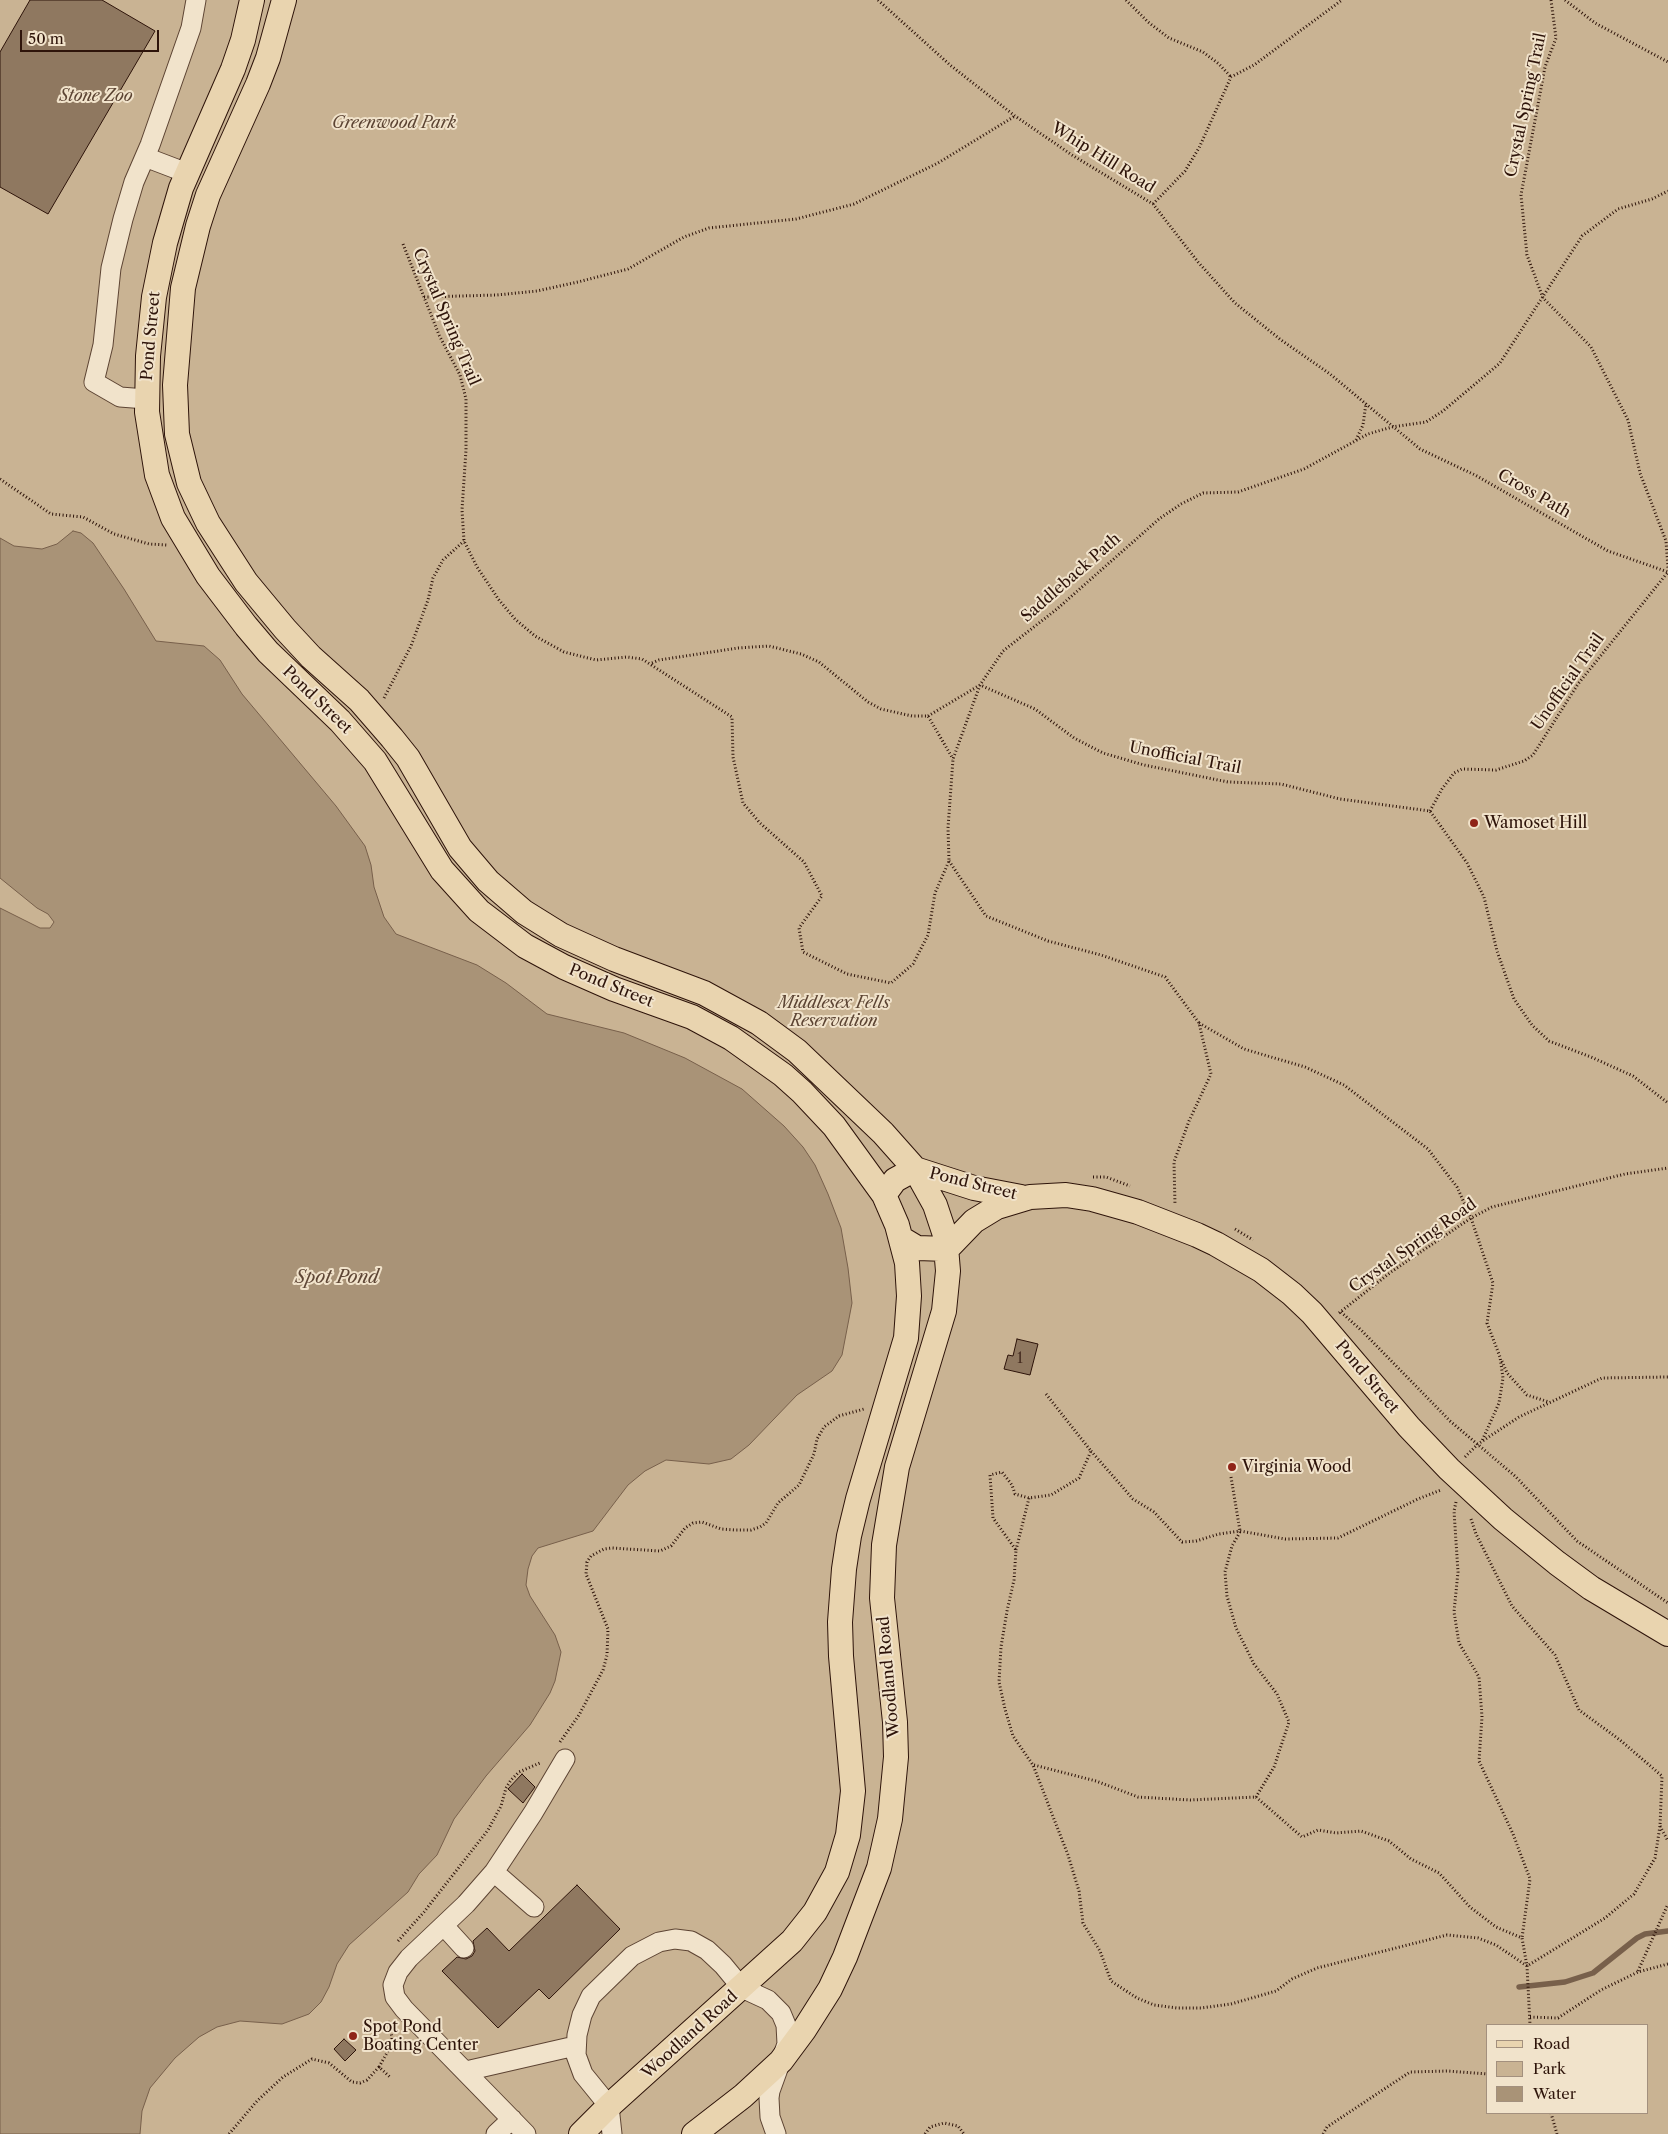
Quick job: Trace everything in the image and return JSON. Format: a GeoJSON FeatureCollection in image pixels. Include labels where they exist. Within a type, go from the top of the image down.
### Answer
{"type":"FeatureCollection","features":[{"type":"Feature","properties":{"kind":"main road","name":"Pond Street"},"geometry":{"type":"LineString","coordinates":[[252,0],[233,69],[187,173],[174,210],[158,270],[148,356],[146,399],[149,433],[157,475],[173,518],[216,589],[268,652],[340,721],[375,760],[442,870],[479,911],[525,946],[564,967],[614,989],[692,1018],[731,1038],[767,1062],[802,1092],[834,1126],[884,1195],[902,1239]]}},
{"type":"Feature","properties":{"kind":"main road","name":"Pond Street"},"geometry":{"type":"LineString","coordinates":[[284,0],[268,58],[258,84],[208,195],[187,270],[176,360],[175,402],[177,434],[184,466],[194,496],[208,524],[234,565],[285,629],[311,657],[359,700],[408,758],[460,848],[488,881],[512,903],[545,925],[580,944],[628,965],[704,993],[759,1023],[813,1064],[897,1146],[915,1169],[974,1188],[1008,1195],[1030,1197],[1066,1195],[1092,1199],[1138,1212],[1197,1235],[1260,1270],[1292,1294],[1324,1325],[1409,1427],[1463,1482],[1503,1519],[1557,1563],[1616,1604],[1668,1634]]}},
{"type":"Feature","properties":{"kind":"main road","name":"Pond Street"},"geometry":{"type":"LineString","coordinates":[[884,1195],[895,1180],[915,1169]]}},
{"type":"Feature","properties":{"kind":"main road","name":"Woodland Road"},"geometry":{"type":"LineString","coordinates":[[694,2134],[735,2102],[781,2061],[818,2009],[845,1957],[872,1888],[884,1847],[893,1796],[896,1757],[895,1722],[882,1598],[884,1545],[897,1467],[944,1311],[948,1282],[947,1249],[935,1205],[915,1169]]}},
{"type":"Feature","properties":{"kind":"main road","name":"Pond Street"},"geometry":{"type":"LineString","coordinates":[[947,1249],[970,1225],[991,1210],[1030,1197]]}},
{"type":"Feature","properties":{"kind":"main road","name":"Woodland Road"},"geometry":{"type":"LineString","coordinates":[[581,2134],[609,2106],[776,1957],[807,1924],[829,1888],[846,1844],[851,1818],[853,1784],[841,1656],[842,1586],[846,1551],[858,1498],[903,1352],[908,1324],[909,1283],[902,1239]]}},
{"type":"Feature","properties":{"kind":"main road"},"geometry":{"type":"LineString","coordinates":[[902,1239],[917,1248],[947,1249]]}},
{"type":"Feature","properties":{"kind":"street"},"geometry":{"type":"LineString","coordinates":[[146,399],[120,397],[94,382],[102,345],[111,268],[117,243],[134,182],[145,157],[191,28],[196,0]]}},
{"type":"Feature","properties":{"kind":"street"},"geometry":{"type":"LineString","coordinates":[[145,157],[187,173]]}},
{"type":"Feature","properties":{"kind":"street"},"geometry":{"type":"LineString","coordinates":[[526,2134],[404,2009],[393,1991],[398,1972],[409,1958],[466,1904],[494,1872],[533,1813],[556,1754]]}},
{"type":"Feature","properties":{"kind":"street"},"geometry":{"type":"LineString","coordinates":[[494,1872],[534,1907]]}},
{"type":"Feature","properties":{"kind":"street"},"geometry":{"type":"LineString","coordinates":[[444,1926],[464,1948]]}},
{"type":"Feature","properties":{"kind":"street"},"geometry":{"type":"LineString","coordinates":[[612,2134],[609,2106],[583,2074],[578,2061],[575,2046],[582,2015],[591,1996],[632,1956],[659,1942],[675,1938],[695,1942],[716,1958],[742,1988],[768,2000],[781,2013],[786,2025],[787,2038],[769,2098],[770,2118],[776,2134]]}},
{"type":"Feature","properties":{"kind":"street"},"geometry":{"type":"LineString","coordinates":[[466,2071],[575,2046]]}},
{"type":"Feature","properties":{"kind":"street"},"geometry":{"type":"LineString","coordinates":[[496,2134],[512,2119]]}},
{"type":"Feature","properties":{"kind":"path","name":"Whip Hill Road"},"geometry":{"type":"LineString","coordinates":[[878,0],[950,65],[1015,116],[1072,155],[1153,204],[1198,262],[1235,303],[1366,402],[1392,427]]}},
{"type":"Feature","properties":{"kind":"path"},"geometry":{"type":"LineString","coordinates":[[1126,0],[1148,22],[1169,38],[1204,52],[1219,64],[1230,77]]}},
{"type":"Feature","properties":{"kind":"path"},"geometry":{"type":"LineString","coordinates":[[1153,204],[1185,171],[1199,148],[1230,77],[1254,65],[1342,0]]}},
{"type":"Feature","properties":{"kind":"path","name":"Crystal Spring Trail"},"geometry":{"type":"LineString","coordinates":[[1551,0],[1556,38],[1545,67],[1521,195],[1526,255],[1543,298],[1591,347],[1628,420],[1640,472],[1666,541],[1668,568]]}},
{"type":"Feature","properties":{"kind":"path"},"geometry":{"type":"LineString","coordinates":[[1565,0],[1595,23],[1668,62]]}},
{"type":"Feature","properties":{"kind":"path"},"geometry":{"type":"LineString","coordinates":[[424,297],[497,295],[537,291],[628,269],[684,237],[709,228],[796,219],[854,204],[938,163],[1015,116]]}},
{"type":"Feature","properties":{"kind":"path","name":"Saddleback Path"},"geometry":{"type":"LineString","coordinates":[[949,861],[948,828],[953,759],[980,685],[1003,651],[1057,609],[1159,519],[1181,504],[1204,493],[1238,492],[1304,470],[1368,434],[1392,427],[1426,422],[1443,411],[1500,363],[1582,236],[1618,208],[1652,199],[1668,191]]}},
{"type":"Feature","properties":{"kind":"path","name":"Crystal Spring Trail"},"geometry":{"type":"LineString","coordinates":[[403,244],[439,335],[460,375],[466,399],[466,450],[462,510],[464,541],[477,567],[498,600],[515,619],[535,636],[564,652],[588,658],[610,660],[635,657],[652,664],[732,717],[733,756],[743,803],[760,823],[804,862],[822,896],[799,928],[803,952],[847,974],[891,983],[913,964],[928,935],[935,894],[949,861]]}},
{"type":"Feature","properties":{"kind":"path"},"geometry":{"type":"LineString","coordinates":[[1356,441],[1363,425],[1366,402]]}},
{"type":"Feature","properties":{"kind":"path","name":"Cross Path"},"geometry":{"type":"LineString","coordinates":[[1392,427],[1420,449],[1475,475],[1608,551],[1668,572]]}},
{"type":"Feature","properties":{"kind":"path"},"geometry":{"type":"LineString","coordinates":[[0,478],[51,514],[83,517],[114,534],[158,546],[186,542]]}},
{"type":"Feature","properties":{"kind":"path"},"geometry":{"type":"LineString","coordinates":[[374,717],[411,646],[428,600],[433,578],[443,560],[464,541]]}},
{"type":"Feature","properties":{"kind":"path","name":"Unofficial Trail"},"geometry":{"type":"LineString","coordinates":[[980,685],[1035,709],[1074,738],[1103,752],[1144,765],[1228,782],[1282,784],[1340,799],[1430,811],[1442,789],[1454,773],[1462,769],[1496,770],[1524,761],[1533,755],[1578,684],[1668,572]]}},
{"type":"Feature","properties":{"kind":"path"},"geometry":{"type":"LineString","coordinates":[[652,664],[660,660],[738,648],[769,646],[801,654],[819,662],[868,702],[881,709],[912,716],[928,716],[980,685]]}},
{"type":"Feature","properties":{"kind":"path"},"geometry":{"type":"LineString","coordinates":[[928,716],[953,759]]}},
{"type":"Feature","properties":{"kind":"path"},"geometry":{"type":"LineString","coordinates":[[1430,811],[1466,863],[1484,897],[1497,952],[1514,999],[1532,1024],[1549,1041],[1633,1076],[1668,1103]]}},
{"type":"Feature","properties":{"kind":"path"},"geometry":{"type":"LineString","coordinates":[[949,861],[986,916],[1048,941],[1101,955],[1165,977],[1199,1023],[1211,1074],[1189,1121],[1174,1162],[1175,1207]]}},
{"type":"Feature","properties":{"kind":"path"},"geometry":{"type":"LineString","coordinates":[[1199,1023],[1244,1049],[1305,1067],[1344,1085],[1428,1150],[1456,1187],[1471,1218],[1493,1283],[1487,1323],[1500,1357],[1503,1378],[1499,1403],[1482,1442]]}},
{"type":"Feature","properties":{"kind":"path","name":"Crystal Spring Road"},"geometry":{"type":"LineString","coordinates":[[1324,1325],[1391,1272],[1471,1218],[1492,1207],[1625,1174],[1668,1168]]}},
{"type":"Feature","properties":{"kind":"path"},"geometry":{"type":"LineString","coordinates":[[1487,1323],[1507,1373],[1527,1395],[1550,1402]]}},
{"type":"Feature","properties":{"kind":"path"},"geometry":{"type":"LineString","coordinates":[[1046,1394],[1091,1451],[1134,1499],[1154,1512],[1182,1542],[1196,1541],[1219,1534],[1240,1531],[1285,1539],[1338,1538],[1418,1499],[1463,1482],[1462,1463],[1466,1456],[1482,1442],[1519,1417],[1602,1378],[1668,1377]]}},
{"type":"Feature","properties":{"kind":"path"},"geometry":{"type":"LineString","coordinates":[[397,1941],[424,1912],[488,1830],[502,1806],[506,1788],[511,1780],[520,1772],[536,1766],[556,1754],[603,1670],[607,1656],[608,1629],[586,1574],[587,1562],[591,1556],[604,1549],[612,1548],[660,1551],[671,1546],[685,1528],[693,1523],[702,1522],[735,1530],[751,1530],[760,1527],[766,1523],[778,1502],[799,1485],[814,1454],[817,1439],[824,1427],[839,1416],[861,1409],[886,1410]]}},
{"type":"Feature","properties":{"kind":"path"},"geometry":{"type":"LineString","coordinates":[[1016,1550],[993,1518],[990,1475],[1002,1472],[1012,1485],[1015,1494],[1029,1498],[1051,1495],[1079,1478],[1091,1451]]}},
{"type":"Feature","properties":{"kind":"path"},"geometry":{"type":"LineString","coordinates":[[1231,1477],[1240,1531],[1232,1546],[1225,1572],[1227,1596],[1236,1628],[1254,1664],[1277,1694],[1289,1722],[1274,1767],[1256,1797]]}},
{"type":"Feature","properties":{"kind":"path"},"geometry":{"type":"LineString","coordinates":[[1029,1498],[1016,1550],[1014,1580],[1001,1647],[999,1682],[1013,1736],[1034,1765],[1068,1855],[1079,1891],[1083,1923],[1100,1951],[1111,1982],[1137,1998],[1154,2004],[1177,2008],[1200,2008],[1232,2004],[1276,1991],[1292,1979],[1317,1968],[1447,1935],[1478,1938],[1496,1945],[1527,1966]]}},
{"type":"Feature","properties":{"kind":"path"},"geometry":{"type":"LineString","coordinates":[[1454,1511],[1458,1572],[1454,1612],[1459,1644],[1478,1677],[1482,1718],[1478,1761],[1513,1834],[1530,1879],[1522,1938],[1527,1966],[1530,2024]]}},
{"type":"Feature","properties":{"kind":"path"},"geometry":{"type":"LineString","coordinates":[[1472,1525],[1512,1606],[1555,1656],[1579,1710],[1620,1740],[1662,1776],[1660,1826],[1655,1858],[1634,1894],[1605,1918],[1527,1966]]}},
{"type":"Feature","properties":{"kind":"path"},"geometry":{"type":"LineString","coordinates":[[1034,1765],[1096,1781],[1138,1797],[1190,1800],[1256,1797],[1302,1837],[1318,1830],[1336,1833],[1362,1831],[1389,1842],[1412,1859],[1439,1873],[1470,1907],[1496,1926],[1522,1938]]}},
{"type":"Feature","properties":{"kind":"path"},"geometry":{"type":"LineString","coordinates":[[1660,1826],[1668,1841]]}},
{"type":"Feature","properties":{"kind":"path"},"geometry":{"type":"LineString","coordinates":[[1638,1972],[1668,1904]]}},
{"type":"Feature","properties":{"kind":"path"},"geometry":{"type":"LineString","coordinates":[[1530,2017],[1558,2018],[1601,1990],[1638,1972],[1668,1964]]}},
{"type":"Feature","properties":{"kind":"path"},"geometry":{"type":"LineString","coordinates":[[229,2134],[257,2101],[283,2077],[312,2060],[329,2062],[352,2082],[360,2083],[367,2080],[379,2067],[392,2044],[387,2017]]}},
{"type":"Feature","properties":{"kind":"path"},"geometry":{"type":"LineString","coordinates":[[379,2067],[391,2078]]}},
{"type":"Feature","properties":{"kind":"path"},"geometry":{"type":"LineString","coordinates":[[1323,2134],[1327,2127],[1410,2072],[1448,2071],[1486,2074]]}},
{"type":"Feature","properties":{"kind":"path"},"geometry":{"type":"LineString","coordinates":[[1551,2114],[1557,2134]]}},
{"type":"Feature","properties":{"kind":"path"},"geometry":{"type":"LineString","coordinates":[[925,2134],[930,2127],[944,2123],[958,2126],[964,2134]]}},
{"type":"Feature","properties":{"kind":"green space","name":"Middlesex Fells Reservation"},"geometry":{"type":"Polygon","coordinates":[[[0,0],[1668,0],[1668,2134],[0,2134],[0,0]]]}},
{"type":"Feature","properties":{"kind":"water","name":"Spot Pond"},"geometry":{"type":"Polygon","coordinates":[[[73,531],[81,533],[93,543],[156,641],[204,646],[220,660],[242,694],[336,806],[365,846],[371,865],[374,887],[384,917],[396,934],[477,965],[506,983],[547,1014],[624,1033],[685,1058],[742,1089],[784,1126],[803,1147],[815,1165],[828,1194],[841,1228],[852,1303],[842,1355],[832,1371],[797,1395],[749,1445],[731,1459],[709,1464],[666,1460],[645,1471],[628,1485],[593,1531],[538,1548],[532,1556],[526,1585],[530,1596],[555,1635],[561,1652],[555,1681],[550,1693],[530,1725],[486,1776],[454,1819],[437,1855],[419,1874],[408,1892],[349,1945],[337,1964],[329,1987],[321,2002],[309,2014],[282,2024],[240,2021],[217,2027],[199,2037],[175,2058],[150,2088],[142,2111],[140,2134],[0,2134],[0,908],[40,928],[50,928],[54,922],[48,914],[37,908],[0,878],[0,538],[14,546],[42,549],[57,544],[73,531]]]}},
{"type":"Feature","properties":{"kind":"building"},"geometry":{"type":"Polygon","coordinates":[[[30,0],[102,0],[155,31],[48,214],[0,187],[0,52],[30,0]]]}},
{"type":"Feature","properties":{"kind":"building"},"geometry":{"type":"Polygon","coordinates":[[[1017,1339],[1038,1344],[1030,1375],[1004,1369],[1008,1355],[1013,1356],[1017,1339]]]}},
{"type":"Feature","properties":{"kind":"building"},"geometry":{"type":"Polygon","coordinates":[[[522,1774],[535,1787],[523,1803],[508,1789],[522,1774]]]}},
{"type":"Feature","properties":{"kind":"building"},"geometry":{"type":"Polygon","coordinates":[[[577,1885],[620,1929],[549,1999],[539,1989],[498,2028],[442,1971],[457,1957],[466,1959],[472,1956],[475,1951],[473,1941],[487,1928],[509,1951],[577,1885]]]}},
{"type":"Feature","properties":{"kind":"building"},"geometry":{"type":"Polygon","coordinates":[[[344,2039],[356,2050],[345,2061],[334,2049],[344,2039]]]}},
{"type":"Feature","properties":{"kind":"waterway"},"geometry":{"type":"LineString","coordinates":[[1519,1987],[1565,1982],[1593,1973],[1637,1938],[1645,1934],[1668,1931]]}},
{"type":"Feature","properties":{"kind":"place","name":"Wamoset Hill"},"geometry":{"type":"Point","coordinates":[1474,823]}},
{"type":"Feature","properties":{"kind":"place","name":"Virginia Wood"},"geometry":{"type":"Point","coordinates":[1232,1467]}},
{"type":"Feature","properties":{"kind":"place","name":"Spot Pond Boating Center"},"geometry":{"type":"Point","coordinates":[353,2036]}},
{"type":"Feature","properties":{"kind":"park label","name":"Stone Zoo"},"geometry":{"type":"Point","coordinates":[96,96]}},
{"type":"Feature","properties":{"kind":"park label","name":"Greenwood Park"},"geometry":{"type":"Point","coordinates":[394,123]}}]}
